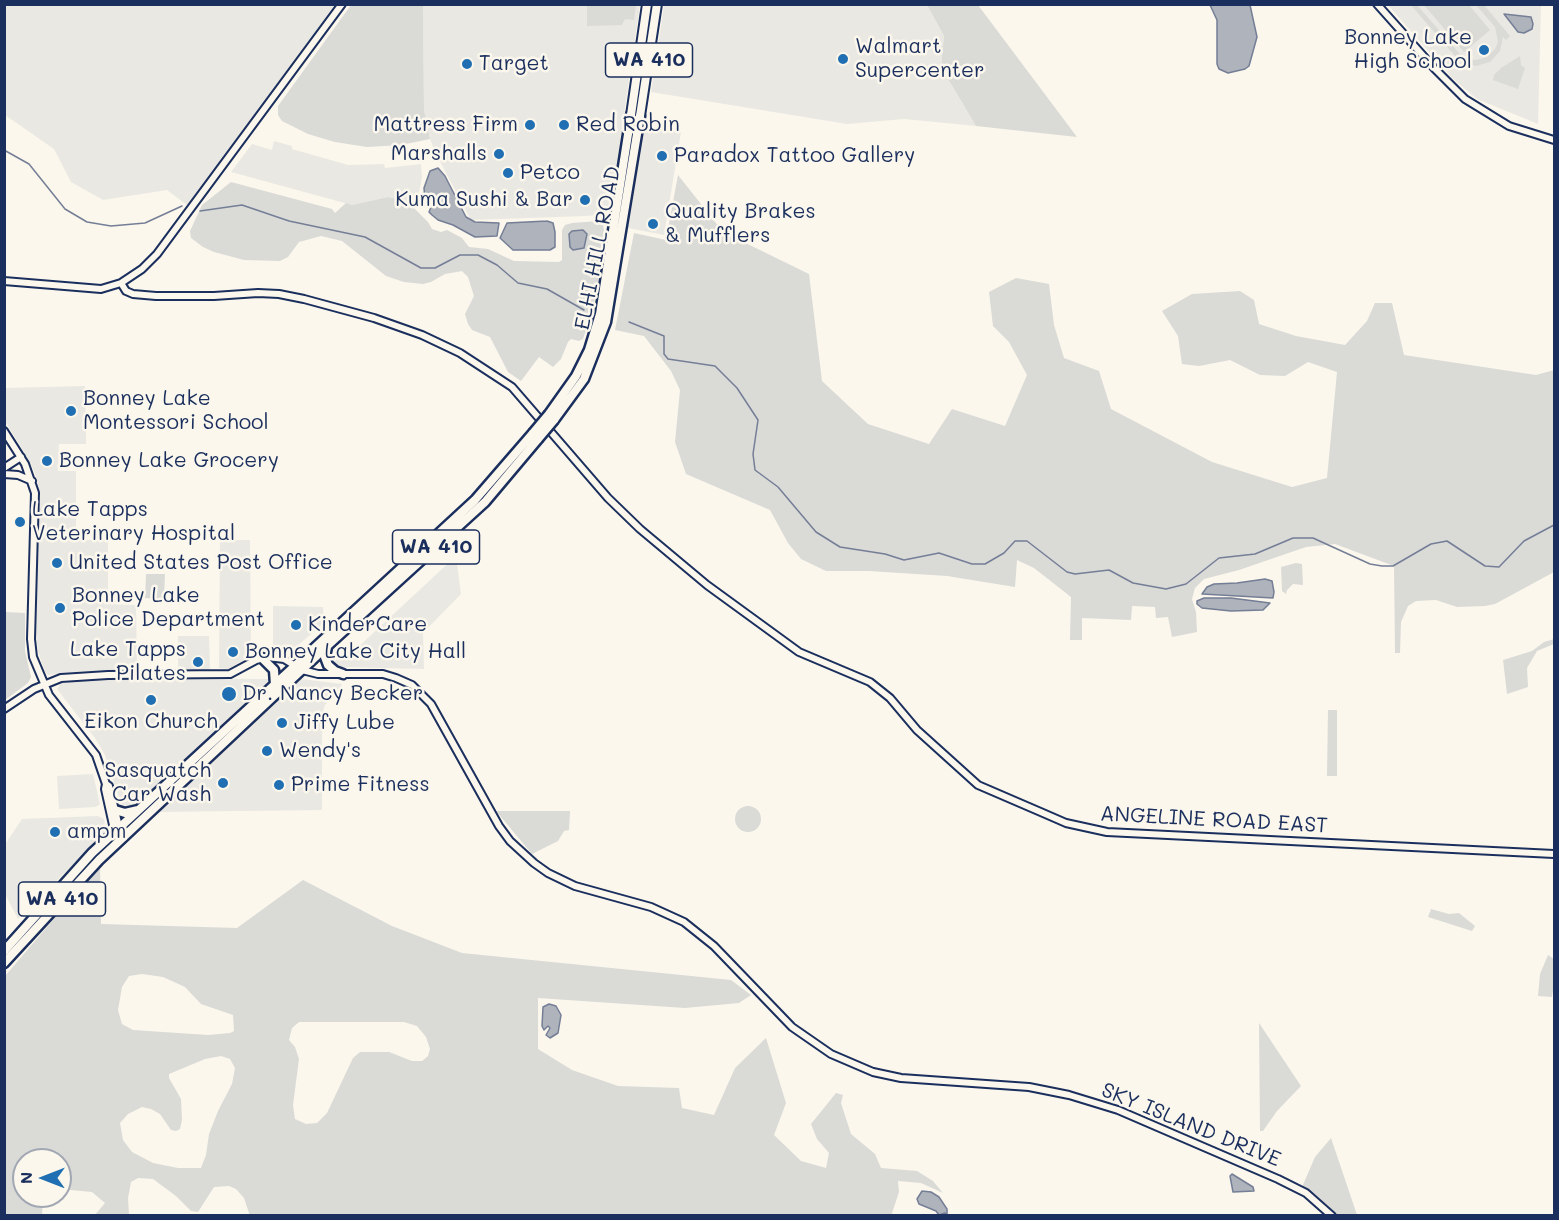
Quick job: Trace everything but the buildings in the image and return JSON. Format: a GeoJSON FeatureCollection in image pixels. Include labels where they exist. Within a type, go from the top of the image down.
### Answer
{"type":"FeatureCollection","features":[{"type":"Feature","properties":{"kind":"highway","name":"ELHI HILL ROAD"},"geometry":{"type":"LineString","coordinates":[[299,668],[327,646],[485,501],[584,379],[606,322],[635,115]]}},
{"type":"Feature","properties":{"kind":"highway","name":"ELHI HILL ROAD"},"geometry":{"type":"LineString","coordinates":[[299,668],[476,500],[536,436]]}},
{"type":"Feature","properties":{"kind":"highway"},"geometry":{"type":"LineString","coordinates":[[327,646],[325,657],[328,665],[343,674]]}},
{"type":"Feature","properties":{"kind":"highway"},"geometry":{"type":"LineString","coordinates":[[262,658],[274,670],[275,685]]}},
{"type":"Feature","properties":{"kind":"highway","name":"WA 410"},"geometry":{"type":"LineString","coordinates":[[4,951],[67,879],[118,829],[275,685],[299,668]]}},
{"type":"Feature","properties":{"kind":"highway","name":"WA 410"},"geometry":{"type":"LineString","coordinates":[[4,963],[73,887],[299,668]]}},
{"type":"Feature","properties":{"kind":"highway"},"geometry":{"type":"LineString","coordinates":[[112,810],[125,813],[139,810]]}},
{"type":"Feature","properties":{"kind":"main road","name":"ELHI HILL ROAD"},"geometry":{"type":"LineString","coordinates":[[635,115],[647,4]]}},
{"type":"Feature","properties":{"kind":"main road","name":"ELHI HILL ROAD"},"geometry":{"type":"LineString","coordinates":[[635,115],[657,4]]}},
{"type":"Feature","properties":{"kind":"street"},"geometry":{"type":"LineString","coordinates":[[4,281],[93,289],[121,283],[142,269],[157,254],[342,4]]}},
{"type":"Feature","properties":{"kind":"street"},"geometry":{"type":"LineString","coordinates":[[1377,4],[1434,69],[1465,99],[1509,126],[1554,140]]}},
{"type":"Feature","properties":{"kind":"street","name":"ANGELINE ROAD EAST"},"geometry":{"type":"LineString","coordinates":[[121,283],[126,291],[133,294],[156,296],[258,293],[302,298],[374,318],[422,335],[460,353],[512,387],[608,498],[640,529],[707,585],[799,652],[870,682],[890,698],[917,730],[978,784],[1043,813],[1083,827],[1115,833],[1554,854]]}},
{"type":"Feature","properties":{"kind":"street"},"geometry":{"type":"LineString","coordinates":[[4,431],[21,457],[32,481],[35,506],[31,639],[33,657],[49,695],[91,747],[99,761],[106,784],[110,786],[112,810],[119,822],[118,829],[122,839]]}},
{"type":"Feature","properties":{"kind":"street"},"geometry":{"type":"LineString","coordinates":[[4,468],[21,457]]}},
{"type":"Feature","properties":{"kind":"street"},"geometry":{"type":"LineString","coordinates":[[4,474],[18,475],[32,481]]}},
{"type":"Feature","properties":{"kind":"street","name":"SKY ISLAND DRIVE"},"geometry":{"type":"LineString","coordinates":[[262,658],[278,657],[299,668],[318,674],[383,674],[412,685],[425,696],[442,720],[499,826],[534,863],[548,873],[575,886],[651,907],[695,929],[792,1027],[831,1054],[873,1072],[901,1078],[1029,1087],[1093,1102],[1144,1119],[1278,1179],[1306,1193],[1332,1215]]}},
{"type":"Feature","properties":{"kind":"street"},"geometry":{"type":"LineString","coordinates":[[4,709],[45,684],[61,678],[94,675],[230,674],[262,658]]}},
{"type":"Feature","properties":{"kind":"shaded area"},"geometry":{"type":"Polygon","coordinates":[[[5,5],[341,5],[191,208],[167,190],[103,200],[71,182],[54,149],[5,115],[5,5]]]}},
{"type":"Feature","properties":{"kind":"shaded area"},"geometry":{"type":"Polygon","coordinates":[[[351,5],[423,5],[424,110],[430,139],[401,145],[367,147],[335,142],[308,134],[282,121],[278,115],[278,106],[351,5]]]}},
{"type":"Feature","properties":{"kind":"shaded area"},"geometry":{"type":"Polygon","coordinates":[[[423,5],[640,5],[611,203],[605,209],[596,215],[586,216],[471,220],[430,139],[424,110],[423,5]]]}},
{"type":"Feature","properties":{"kind":"shaded area"},"geometry":{"type":"Polygon","coordinates":[[[587,5],[636,5],[634,20],[625,19],[622,25],[587,26],[587,5]]]}},
{"type":"Feature","properties":{"kind":"shaded area"},"geometry":{"type":"Polygon","coordinates":[[[664,5],[927,5],[944,36],[941,67],[976,126],[904,119],[847,124],[651,92],[664,5]]]}},
{"type":"Feature","properties":{"kind":"shaded area"},"geometry":{"type":"Polygon","coordinates":[[[927,5],[978,5],[1077,137],[976,126],[941,67],[944,36],[927,5]]]}},
{"type":"Feature","properties":{"kind":"shaded area"},"geometry":{"type":"Polygon","coordinates":[[[1210,5],[1250,5],[1257,37],[1249,66],[1245,69],[1228,73],[1219,69],[1217,20],[1210,5]]]}},
{"type":"Feature","properties":{"kind":"shaded area","name":"Bonney Lake High School"},"geometry":{"type":"Polygon","coordinates":[[[1388,5],[1541,5],[1538,124],[1477,99],[1452,78],[1388,5]]]}},
{"type":"Feature","properties":{"kind":"shaded area"},"geometry":{"type":"Polygon","coordinates":[[[1411,5],[1417,5],[1459,53],[1469,59],[1487,57],[1498,42],[1495,27],[1476,5],[1484,5],[1510,36],[1506,40],[1503,37],[1500,51],[1490,62],[1476,66],[1467,64],[1455,56],[1411,5]]]}},
{"type":"Feature","properties":{"kind":"shaded area"},"geometry":{"type":"Polygon","coordinates":[[[1424,5],[1469,5],[1490,30],[1464,52],[1424,5]]]}},
{"type":"Feature","properties":{"kind":"shaded area"},"geometry":{"type":"Polygon","coordinates":[[[1504,14],[1531,17],[1532,29],[1524,33],[1518,32],[1504,14]]]}},
{"type":"Feature","properties":{"kind":"shaded area"},"geometry":{"type":"Polygon","coordinates":[[[1520,56],[1521,65],[1525,68],[1518,89],[1493,80],[1494,75],[1501,68],[1520,56]]]}},
{"type":"Feature","properties":{"kind":"shaded area"},"geometry":{"type":"Polygon","coordinates":[[[652,127],[681,132],[664,235],[628,228],[644,133],[652,127]]]}},
{"type":"Feature","properties":{"kind":"shaded area"},"geometry":{"type":"Polygon","coordinates":[[[274,141],[292,146],[292,149],[348,165],[384,164],[385,168],[421,164],[422,177],[417,203],[388,197],[352,205],[231,172],[252,144],[272,150],[274,141]]]}},
{"type":"Feature","properties":{"kind":"shaded area"},"geometry":{"type":"Polygon","coordinates":[[[438,168],[445,176],[466,217],[475,222],[499,223],[497,236],[475,237],[438,220],[429,212],[431,207],[425,200],[424,188],[430,171],[438,168]]]}},
{"type":"Feature","properties":{"kind":"shaded area"},"geometry":{"type":"Polygon","coordinates":[[[678,175],[723,232],[809,274],[822,381],[868,424],[929,444],[952,409],[1005,426],[1027,375],[1009,342],[993,326],[989,292],[1016,278],[1049,284],[1054,325],[1064,358],[1099,371],[1111,409],[1212,462],[1292,487],[1327,478],[1337,372],[1308,362],[1285,376],[1260,375],[1230,360],[1199,366],[1182,364],[1178,336],[1162,311],[1192,294],[1240,291],[1254,300],[1259,324],[1296,336],[1345,345],[1367,321],[1375,303],[1392,303],[1404,355],[1536,375],[1554,370],[1554,572],[1495,604],[1457,607],[1436,600],[1416,601],[1408,606],[1401,622],[1400,653],[1395,653],[1394,566],[1335,544],[1306,547],[1239,570],[1204,579],[1195,588],[1192,599],[1196,612],[1197,632],[1172,637],[1168,617],[1156,618],[1155,607],[1132,606],[1131,620],[1082,618],[1082,640],[1070,640],[1071,597],[1034,568],[1017,560],[1015,587],[947,576],[826,571],[801,559],[788,543],[770,510],[686,474],[675,442],[680,390],[671,371],[644,336],[615,330],[634,233],[666,240],[678,175]]]}},
{"type":"Feature","properties":{"kind":"shaded area"},"geometry":{"type":"Polygon","coordinates":[[[231,182],[332,209],[335,213],[346,203],[352,205],[388,197],[413,202],[415,209],[432,229],[441,232],[447,230],[462,238],[469,247],[488,249],[514,261],[559,262],[562,260],[562,230],[565,225],[599,221],[603,223],[604,231],[597,291],[583,339],[579,341],[571,339],[561,359],[553,367],[539,357],[521,381],[508,372],[490,337],[472,330],[468,324],[465,314],[474,296],[468,277],[462,271],[445,274],[423,284],[404,282],[386,276],[342,241],[321,236],[299,242],[288,257],[280,261],[244,260],[214,252],[191,238],[190,231],[202,205],[231,182]]]}},
{"type":"Feature","properties":{"kind":"shaded area"},"geometry":{"type":"Polygon","coordinates":[[[547,221],[553,223],[555,232],[555,247],[550,250],[513,250],[500,238],[507,223],[547,221]]]}},
{"type":"Feature","properties":{"kind":"shaded area"},"geometry":{"type":"Polygon","coordinates":[[[583,230],[587,234],[584,248],[573,250],[570,247],[569,234],[572,231],[583,230]]]}},
{"type":"Feature","properties":{"kind":"shaded area"},"geometry":{"type":"Polygon","coordinates":[[[85,386],[86,444],[59,444],[58,471],[76,471],[76,540],[108,540],[108,604],[136,605],[137,669],[48,675],[38,651],[36,633],[40,492],[30,462],[5,421],[5,388],[85,386]]]}},
{"type":"Feature","properties":{"kind":"shaded area"},"geometry":{"type":"Polygon","coordinates":[[[220,540],[250,540],[251,656],[228,669],[219,668],[220,540]]]}},
{"type":"Feature","properties":{"kind":"shaded area"},"geometry":{"type":"Polygon","coordinates":[[[456,556],[461,594],[423,633],[424,669],[341,667],[333,662],[352,648],[355,650],[456,556]]]}},
{"type":"Feature","properties":{"kind":"shaded area"},"geometry":{"type":"Polygon","coordinates":[[[1296,563],[1302,564],[1303,585],[1293,584],[1286,594],[1282,591],[1281,567],[1296,563]]]}},
{"type":"Feature","properties":{"kind":"shaded area"},"geometry":{"type":"Polygon","coordinates":[[[146,574],[165,574],[163,599],[145,598],[146,574]]]}},
{"type":"Feature","properties":{"kind":"shaded area"},"geometry":{"type":"Polygon","coordinates":[[[1265,579],[1272,581],[1273,598],[1202,594],[1207,587],[1214,584],[1265,579]]]}},
{"type":"Feature","properties":{"kind":"shaded area"},"geometry":{"type":"Polygon","coordinates":[[[1204,598],[1231,598],[1270,603],[1263,610],[1231,611],[1202,608],[1197,601],[1204,598]]]}},
{"type":"Feature","properties":{"kind":"shaded area"},"geometry":{"type":"Polygon","coordinates":[[[273,606],[323,607],[324,623],[290,652],[273,653],[273,606]]]}},
{"type":"Feature","properties":{"kind":"shaded area"},"geometry":{"type":"Polygon","coordinates":[[[5,612],[25,613],[25,651],[31,677],[28,683],[5,700],[5,612]]]}},
{"type":"Feature","properties":{"kind":"shaded area"},"geometry":{"type":"Polygon","coordinates":[[[178,636],[209,636],[210,668],[208,671],[178,671],[178,636]]]}},
{"type":"Feature","properties":{"kind":"shaded area"},"geometry":{"type":"Polygon","coordinates":[[[1554,639],[1554,644],[1537,651],[1527,668],[1528,687],[1507,694],[1503,660],[1532,651],[1544,642],[1554,639]]]}},
{"type":"Feature","properties":{"kind":"shaded area"},"geometry":{"type":"Polygon","coordinates":[[[108,678],[272,679],[133,806],[129,807],[121,804],[105,755],[95,738],[57,689],[61,683],[108,678]]]}},
{"type":"Feature","properties":{"kind":"shaded area"},"geometry":{"type":"Polygon","coordinates":[[[301,679],[342,684],[325,705],[322,714],[322,810],[158,812],[301,679]]]}},
{"type":"Feature","properties":{"kind":"shaded area"},"geometry":{"type":"Polygon","coordinates":[[[1328,710],[1337,710],[1337,776],[1327,776],[1328,710]]]}},
{"type":"Feature","properties":{"kind":"shaded area"},"geometry":{"type":"Polygon","coordinates":[[[93,774],[100,804],[96,807],[59,809],[57,776],[93,774]]]}},
{"type":"Feature","properties":{"kind":"shaded area"},"geometry":{"type":"Polygon","coordinates":[[[748,806],[757,810],[761,819],[757,828],[748,832],[739,828],[735,819],[739,810],[748,806]]]}},
{"type":"Feature","properties":{"kind":"shaded area"},"geometry":{"type":"Polygon","coordinates":[[[496,811],[570,811],[569,830],[564,831],[558,841],[532,854],[496,811]]]}},
{"type":"Feature","properties":{"kind":"shaded area"},"geometry":{"type":"Polygon","coordinates":[[[98,816],[104,819],[104,834],[18,919],[5,894],[4,846],[22,819],[98,816]]]}},
{"type":"Feature","properties":{"kind":"shaded area"},"geometry":{"type":"Polygon","coordinates":[[[100,865],[101,924],[237,928],[303,880],[392,926],[462,953],[731,980],[751,995],[739,1003],[685,1008],[538,998],[538,1049],[572,1070],[618,1086],[679,1088],[682,1108],[714,1115],[735,1068],[766,1038],[786,1103],[774,1135],[801,1161],[826,1168],[829,1153],[817,1139],[811,1124],[836,1093],[843,1095],[841,1103],[851,1134],[875,1154],[881,1168],[917,1171],[933,1181],[943,1193],[921,1183],[898,1181],[899,1192],[891,1216],[250,1216],[244,1198],[236,1189],[229,1186],[214,1187],[198,1212],[191,1211],[176,1196],[153,1179],[138,1178],[131,1182],[128,1198],[129,1215],[94,1216],[105,1203],[92,1192],[72,1190],[72,1148],[12,1148],[12,1208],[42,1208],[42,1215],[5,1216],[5,976],[100,865]],[[142,974],[129,976],[122,987],[118,1010],[122,1024],[133,1030],[208,1035],[234,1031],[233,1015],[201,1004],[185,987],[163,977],[142,974]],[[299,1022],[292,1028],[289,1040],[295,1047],[299,1059],[293,1105],[295,1119],[306,1124],[317,1123],[327,1113],[353,1058],[360,1052],[389,1052],[412,1061],[422,1061],[428,1056],[430,1049],[426,1037],[417,1026],[404,1022],[299,1022]],[[221,1056],[205,1059],[169,1074],[181,1099],[180,1129],[171,1130],[160,1114],[151,1109],[142,1107],[128,1114],[120,1123],[123,1140],[132,1152],[153,1163],[178,1168],[201,1168],[206,1155],[209,1134],[232,1084],[235,1068],[230,1059],[221,1056]]]}},
{"type":"Feature","properties":{"kind":"shaded area"},"geometry":{"type":"Polygon","coordinates":[[[1431,909],[1449,914],[1459,913],[1475,926],[1472,931],[1428,917],[1431,909]]]}},
{"type":"Feature","properties":{"kind":"shaded area"},"geometry":{"type":"Polygon","coordinates":[[[1548,955],[1554,959],[1552,997],[1538,996],[1540,974],[1548,955]]]}},
{"type":"Feature","properties":{"kind":"shaded area"},"geometry":{"type":"Polygon","coordinates":[[[549,1004],[556,1006],[561,1015],[558,1033],[550,1038],[546,1035],[550,1028],[548,1026],[544,1030],[542,1026],[543,1007],[549,1004]]]}},
{"type":"Feature","properties":{"kind":"shaded area"},"geometry":{"type":"Polygon","coordinates":[[[1259,1023],[1301,1086],[1277,1111],[1263,1131],[1260,1131],[1259,1023]]]}},
{"type":"Feature","properties":{"kind":"shaded area"},"geometry":{"type":"Polygon","coordinates":[[[1331,1138],[1357,1215],[1337,1215],[1302,1187],[1315,1157],[1331,1138]]]}},
{"type":"Feature","properties":{"kind":"shaded area"},"geometry":{"type":"Polygon","coordinates":[[[1232,1174],[1253,1187],[1254,1191],[1233,1192],[1230,1176],[1232,1174]]]}},
{"type":"Feature","properties":{"kind":"shaded area"},"geometry":{"type":"Polygon","coordinates":[[[922,1191],[931,1192],[939,1197],[947,1209],[947,1215],[945,1213],[939,1215],[936,1211],[919,1204],[917,1199],[922,1191]]]}},
{"type":"Feature","properties":{"kind":"waterway"},"geometry":{"type":"LineString","coordinates":[[4,150],[29,164],[65,209],[87,222],[111,226],[145,223],[182,206]]}},
{"type":"Feature","properties":{"kind":"waterway"},"geometry":{"type":"LineString","coordinates":[[200,211],[242,205],[289,221],[365,237],[421,268],[435,268],[460,255],[478,255],[497,265],[518,283],[547,289],[584,310]]}},
{"type":"Feature","properties":{"kind":"waterway"},"geometry":{"type":"LineString","coordinates":[[629,322],[664,336],[664,354],[668,359],[715,366],[737,388],[758,420],[753,454],[755,470],[778,487],[816,532],[840,547],[885,554],[904,560],[939,553],[972,564],[985,564],[1004,553],[1015,541],[1027,541],[1067,572],[1075,574],[1109,570],[1133,583],[1166,589],[1186,584],[1219,558],[1255,554],[1293,538],[1313,538],[1370,564],[1382,566],[1393,566],[1431,544],[1447,541],[1485,566],[1499,567],[1524,541],[1554,525]]}},
{"type":"Feature","properties":{"kind":"place","name":"Bonney Lake High School"},"geometry":{"type":"Point","coordinates":[1484,50]}},
{"type":"Feature","properties":{"kind":"place","name":"Walmart Supercenter"},"geometry":{"type":"Point","coordinates":[843,59]}},
{"type":"Feature","properties":{"kind":"place","name":"Target"},"geometry":{"type":"Point","coordinates":[467,64]}},
{"type":"Feature","properties":{"kind":"place","name":"Mattress Firm"},"geometry":{"type":"Point","coordinates":[530,125]}},
{"type":"Feature","properties":{"kind":"place","name":"Red Robin"},"geometry":{"type":"Point","coordinates":[564,125]}},
{"type":"Feature","properties":{"kind":"place","name":"Marshalls"},"geometry":{"type":"Point","coordinates":[499,154]}},
{"type":"Feature","properties":{"kind":"place","name":"Paradox Tattoo Gallery"},"geometry":{"type":"Point","coordinates":[662,156]}},
{"type":"Feature","properties":{"kind":"place","name":"Petco"},"geometry":{"type":"Point","coordinates":[508,173]}},
{"type":"Feature","properties":{"kind":"place","name":"Kuma Sushi & Bar"},"geometry":{"type":"Point","coordinates":[585,200]}},
{"type":"Feature","properties":{"kind":"place","name":"Quality Brakes & Mufflers"},"geometry":{"type":"Point","coordinates":[653,224]}},
{"type":"Feature","properties":{"kind":"place","name":"Bonney Lake Montessori School"},"geometry":{"type":"Point","coordinates":[71,411]}},
{"type":"Feature","properties":{"kind":"place","name":"Bonney Lake Grocery"},"geometry":{"type":"Point","coordinates":[47,461]}},
{"type":"Feature","properties":{"kind":"place","name":"Lake Tapps Veterinary Hospital"},"geometry":{"type":"Point","coordinates":[20,522]}},
{"type":"Feature","properties":{"kind":"place","name":"United States Post Office"},"geometry":{"type":"Point","coordinates":[57,563]}},
{"type":"Feature","properties":{"kind":"place","name":"Bonney Lake Police Department"},"geometry":{"type":"Point","coordinates":[60,608]}},
{"type":"Feature","properties":{"kind":"place","name":"KinderCare"},"geometry":{"type":"Point","coordinates":[296,625]}},
{"type":"Feature","properties":{"kind":"place","name":"Bonney Lake City Hall"},"geometry":{"type":"Point","coordinates":[233,652]}},
{"type":"Feature","properties":{"kind":"place","name":"Lake Tapps Pilates"},"geometry":{"type":"Point","coordinates":[198,662]}},
{"type":"Feature","properties":{"kind":"place","name":"Dr. Nancy Becker"},"geometry":{"type":"Point","coordinates":[229,694]}},
{"type":"Feature","properties":{"kind":"place","name":"Eikon Church"},"geometry":{"type":"Point","coordinates":[151,700]}},
{"type":"Feature","properties":{"kind":"place","name":"Jiffy Lube"},"geometry":{"type":"Point","coordinates":[282,723]}},
{"type":"Feature","properties":{"kind":"place","name":"Wendy's"},"geometry":{"type":"Point","coordinates":[267,751]}},
{"type":"Feature","properties":{"kind":"place","name":"Sasquatch Car Wash"},"geometry":{"type":"Point","coordinates":[223,783]}},
{"type":"Feature","properties":{"kind":"place","name":"Prime Fitness"},"geometry":{"type":"Point","coordinates":[279,785]}},
{"type":"Feature","properties":{"kind":"place","name":"ampm"},"geometry":{"type":"Point","coordinates":[55,832]}}]}
